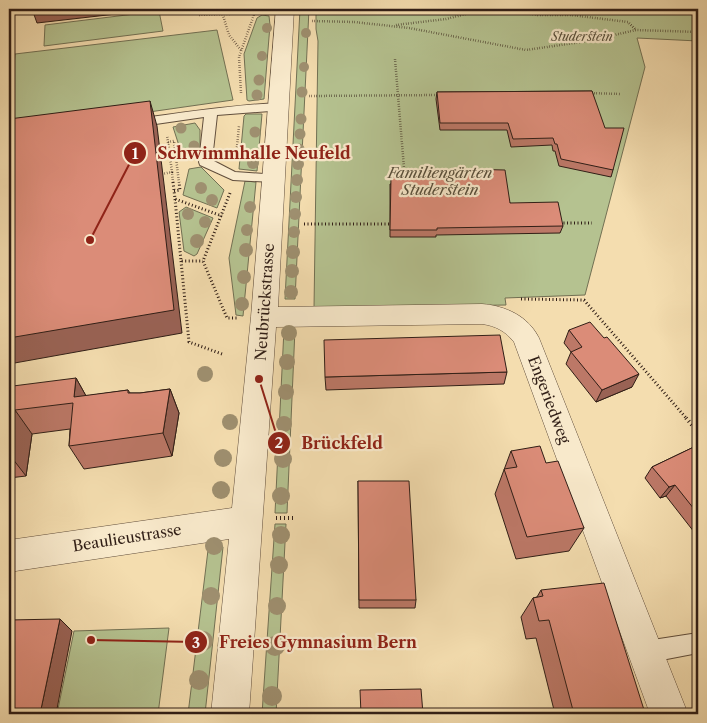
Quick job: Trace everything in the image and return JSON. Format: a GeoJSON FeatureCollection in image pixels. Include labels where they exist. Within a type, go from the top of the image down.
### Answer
{"type":"FeatureCollection","features":[{"type":"Feature","properties":{"kind":"street","name":"Neubrückstrasse"},"geometry":{"type":"LineString","coordinates":[[230,714],[258,520],[264,317],[285,9]]}},
{"type":"Feature","properties":{"kind":"street","name":"Engeriedweg"},"geometry":{"type":"LineString","coordinates":[[264,317],[482,314],[500,318],[518,328],[526,338],[669,714]]}},
{"type":"Feature","properties":{"kind":"street","name":"Beaulieustrasse"},"geometry":{"type":"LineString","coordinates":[[9,556],[258,520]]}},
{"type":"Feature","properties":{"kind":"lane"},"geometry":{"type":"LineString","coordinates":[[126,124],[242,108],[279,107]]}},
{"type":"Feature","properties":{"kind":"lane"},"geometry":{"type":"LineString","coordinates":[[211,112],[205,162],[233,176],[273,178]]}},
{"type":"Feature","properties":{"kind":"lane"},"geometry":{"type":"LineString","coordinates":[[646,652],[698,643]]}},
{"type":"Feature","properties":{"kind":"path"},"geometry":{"type":"LineString","coordinates":[[9,36],[12,9]]}},
{"type":"Feature","properties":{"kind":"path"},"geometry":{"type":"LineString","coordinates":[[196,9],[198,15],[256,11],[239,57],[242,108],[232,186],[203,261],[227,318],[264,317]]}},
{"type":"Feature","properties":{"kind":"path"},"geometry":{"type":"LineString","coordinates":[[390,26],[446,19],[486,9]]}},
{"type":"Feature","properties":{"kind":"path"},"geometry":{"type":"LineString","coordinates":[[498,9],[628,22],[636,30]]}},
{"type":"Feature","properties":{"kind":"path"},"geometry":{"type":"LineString","coordinates":[[222,12],[229,35],[240,50]]}},
{"type":"Feature","properties":{"kind":"path"},"geometry":{"type":"LineString","coordinates":[[312,21],[390,26],[526,50],[588,41],[636,30],[698,32]]}},
{"type":"Feature","properties":{"kind":"path"},"geometry":{"type":"LineString","coordinates":[[395,59],[406,188]]}},
{"type":"Feature","properties":{"kind":"path"},"geometry":{"type":"LineString","coordinates":[[587,94],[621,94]]}},
{"type":"Feature","properties":{"kind":"path"},"geometry":{"type":"LineString","coordinates":[[308,96],[446,95]]}},
{"type":"Feature","properties":{"kind":"path"},"geometry":{"type":"LineString","coordinates":[[165,119],[189,342],[222,354]]}},
{"type":"Feature","properties":{"kind":"path"},"geometry":{"type":"LineString","coordinates":[[168,142],[174,141],[180,190],[174,191]]}},
{"type":"Feature","properties":{"kind":"path"},"geometry":{"type":"LineString","coordinates":[[162,174],[172,172]]}},
{"type":"Feature","properties":{"kind":"path"},"geometry":{"type":"LineString","coordinates":[[175,199],[222,216]]}},
{"type":"Feature","properties":{"kind":"path"},"geometry":{"type":"LineString","coordinates":[[554,223],[592,223]]}},
{"type":"Feature","properties":{"kind":"path"},"geometry":{"type":"LineString","coordinates":[[304,224],[402,224]]}},
{"type":"Feature","properties":{"kind":"path"},"geometry":{"type":"LineString","coordinates":[[181,261],[203,261]]}},
{"type":"Feature","properties":{"kind":"path"},"geometry":{"type":"LineString","coordinates":[[520,299],[577,298],[584,300],[698,432]]}},
{"type":"Feature","properties":{"kind":"path"},"geometry":{"type":"LineString","coordinates":[[258,520],[295,518]]}},
{"type":"Feature","properties":{"kind":"green space"},"geometry":{"type":"Polygon","coordinates":[[[300,9],[309,9],[295,299],[285,299],[300,9]]]}},
{"type":"Feature","properties":{"kind":"green space","name":"Familiengärten Studerstein"},"geometry":{"type":"Polygon","coordinates":[[[316,9],[698,9],[698,41],[637,38],[645,67],[585,295],[505,298],[506,305],[314,308],[318,41],[316,9]]]}},
{"type":"Feature","properties":{"kind":"green space"},"geometry":{"type":"Polygon","coordinates":[[[159,11],[163,31],[44,46],[45,25],[159,11]]]}},
{"type":"Feature","properties":{"kind":"green space"},"geometry":{"type":"Polygon","coordinates":[[[262,15],[269,16],[270,25],[264,99],[249,101],[247,100],[244,54],[257,18],[262,15]]]}},
{"type":"Feature","properties":{"kind":"green space"},"geometry":{"type":"Polygon","coordinates":[[[217,30],[233,100],[9,132],[15,54],[217,30]]]}},
{"type":"Feature","properties":{"kind":"green space"},"geometry":{"type":"Polygon","coordinates":[[[246,114],[262,114],[257,171],[239,169],[244,116],[246,114]]]}},
{"type":"Feature","properties":{"kind":"green space"},"geometry":{"type":"Polygon","coordinates":[[[195,123],[200,130],[200,152],[196,155],[182,155],[173,127],[195,123]]]}},
{"type":"Feature","properties":{"kind":"green space"},"geometry":{"type":"Polygon","coordinates":[[[201,167],[224,190],[217,208],[183,195],[189,169],[201,167]]]}},
{"type":"Feature","properties":{"kind":"green space"},"geometry":{"type":"Polygon","coordinates":[[[245,181],[256,182],[243,316],[236,315],[229,258],[245,181]]]}},
{"type":"Feature","properties":{"kind":"green space"},"geometry":{"type":"Polygon","coordinates":[[[186,207],[213,218],[197,254],[194,256],[184,251],[179,212],[186,207]]]}},
{"type":"Feature","properties":{"kind":"green space"},"geometry":{"type":"Polygon","coordinates":[[[292,325],[295,329],[287,513],[275,513],[284,329],[292,325]]]}},
{"type":"Feature","properties":{"kind":"green space"},"geometry":{"type":"Polygon","coordinates":[[[275,524],[286,524],[276,714],[262,714],[275,524]]]}},
{"type":"Feature","properties":{"kind":"green space"},"geometry":{"type":"Polygon","coordinates":[[[216,539],[223,547],[205,714],[188,714],[209,542],[216,539]]]}},
{"type":"Feature","properties":{"kind":"green space"},"geometry":{"type":"Polygon","coordinates":[[[169,628],[158,714],[57,714],[74,631],[169,628]]]}},
{"type":"Feature","properties":{"kind":"building"},"geometry":{"type":"Polygon","coordinates":[[[592,91],[605,128],[624,128],[613,170],[561,159],[557,144],[555,144],[553,138],[513,139],[508,123],[440,123],[437,92],[592,91]]]}},
{"type":"Feature","properties":{"kind":"building"},"geometry":{"type":"Polygon","coordinates":[[[150,101],[174,310],[9,338],[9,119],[150,101]]]}},
{"type":"Feature","properties":{"kind":"building"},"geometry":{"type":"Polygon","coordinates":[[[462,169],[505,170],[510,203],[558,202],[563,226],[390,230],[391,177],[463,178],[462,169]]]}},
{"type":"Feature","properties":{"kind":"building"},"geometry":{"type":"Polygon","coordinates":[[[590,322],[604,338],[607,337],[639,374],[602,390],[571,352],[582,347],[569,330],[590,322]]]}},
{"type":"Feature","properties":{"kind":"building"},"geometry":{"type":"Polygon","coordinates":[[[500,335],[507,372],[325,377],[324,340],[500,335]]]}},
{"type":"Feature","properties":{"kind":"building"},"geometry":{"type":"Polygon","coordinates":[[[76,378],[74,397],[128,390],[128,393],[140,393],[170,389],[163,433],[69,446],[73,403],[15,410],[9,451],[9,405],[13,386],[76,378]]]}},
{"type":"Feature","properties":{"kind":"building"},"geometry":{"type":"Polygon","coordinates":[[[698,445],[698,514],[675,485],[669,487],[652,467],[698,445]]]}},
{"type":"Feature","properties":{"kind":"building"},"geometry":{"type":"Polygon","coordinates":[[[540,446],[546,463],[558,461],[584,528],[527,537],[504,469],[517,467],[511,451],[540,446]]]}},
{"type":"Feature","properties":{"kind":"building"},"geometry":{"type":"Polygon","coordinates":[[[358,481],[409,481],[416,600],[359,600],[358,481]]]}},
{"type":"Feature","properties":{"kind":"building"},"geometry":{"type":"Polygon","coordinates":[[[604,583],[645,713],[574,714],[549,620],[539,621],[533,598],[543,596],[541,590],[604,583]]]}},
{"type":"Feature","properties":{"kind":"building"},"geometry":{"type":"Polygon","coordinates":[[[60,619],[40,714],[9,714],[9,620],[60,619]]]}},
{"type":"Feature","properties":{"kind":"building"},"geometry":{"type":"Polygon","coordinates":[[[421,689],[423,714],[361,714],[360,690],[421,689]]]}},
{"type":"Feature","properties":{"kind":"place","name":"Schwimmhalle Neufeld"},"geometry":{"type":"Point","coordinates":[90,240]}},
{"type":"Feature","properties":{"kind":"place","name":"Brückfeld"},"geometry":{"type":"Point","coordinates":[259,379]}},
{"type":"Feature","properties":{"kind":"place","name":"Freies Gymnasium Bern"},"geometry":{"type":"Point","coordinates":[91,640]}},
{"type":"Feature","properties":{"kind":"park label","name":"Studerstein"},"geometry":{"type":"Point","coordinates":[582,37]}}]}
